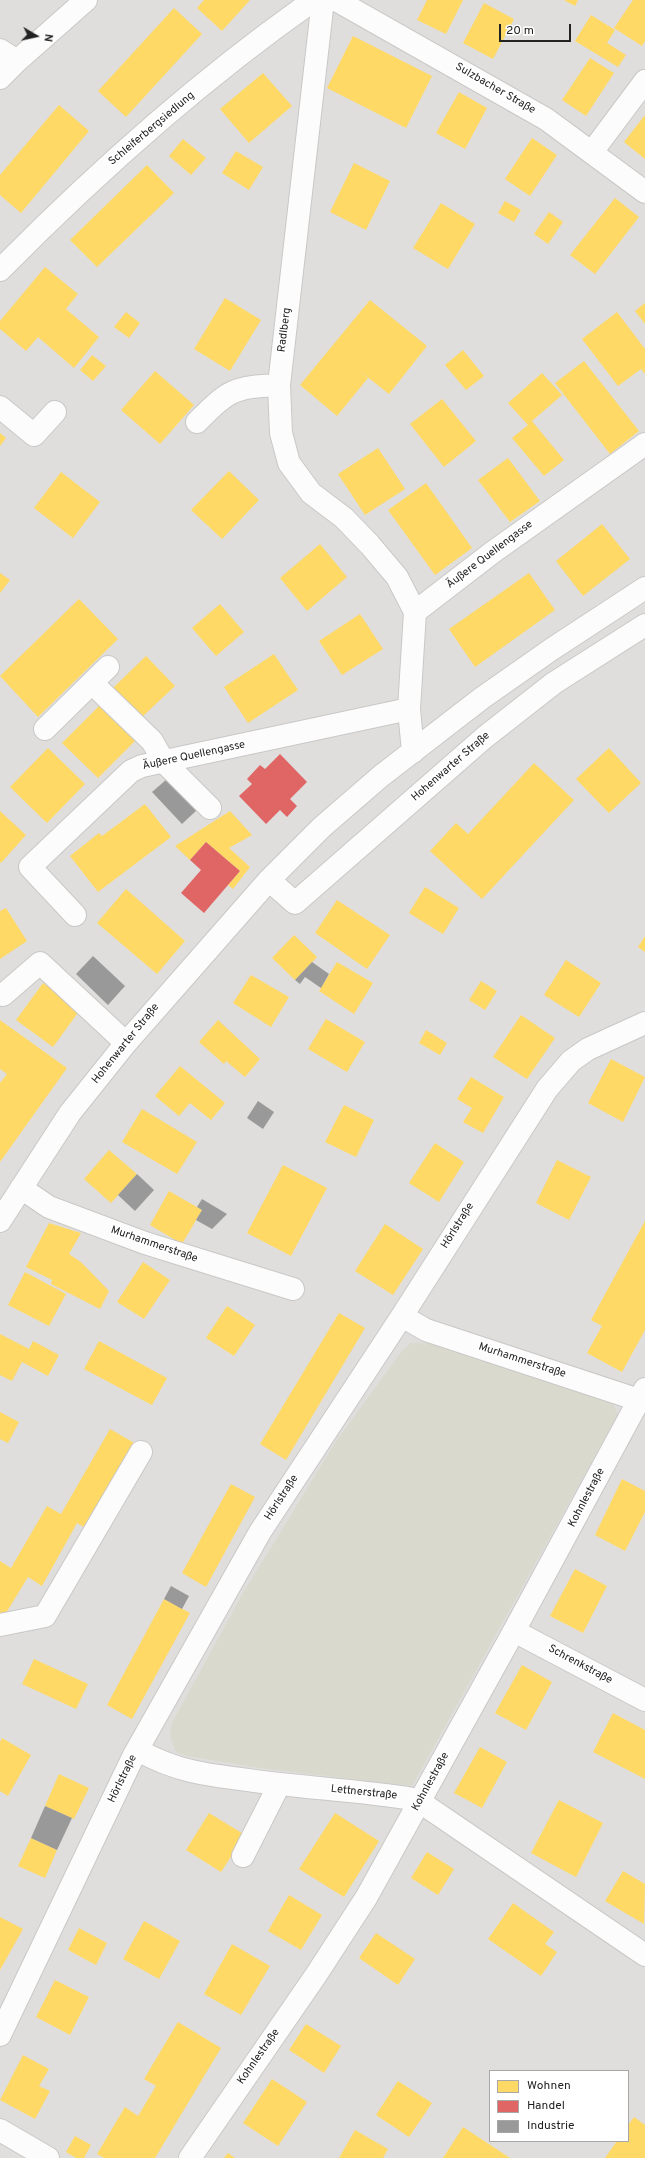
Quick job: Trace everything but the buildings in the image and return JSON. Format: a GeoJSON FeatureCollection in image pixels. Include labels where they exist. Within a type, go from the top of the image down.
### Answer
{"type":"FeatureCollection","features":[{"type":"Feature","properties":{"kind":"street"},"geometry":{"type":"LineString","coordinates":[[0,78],[8,55],[86,0]]}},
{"type":"Feature","properties":{"kind":"street","name":"Schleiferbergsiedlung"},"geometry":{"type":"LineString","coordinates":[[0,270],[55,214],[124,151],[272,30],[314,0]]}},
{"type":"Feature","properties":{"kind":"street","name":"Radlberg"},"geometry":{"type":"LineString","coordinates":[[323,0],[279,385],[281,433],[289,463],[311,493],[344,518],[370,545],[397,577],[415,612]]}},
{"type":"Feature","properties":{"kind":"street","name":"Sulzbacher Straße"},"geometry":{"type":"LineString","coordinates":[[336,0],[494,88],[546,119],[645,192]]}},
{"type":"Feature","properties":{"kind":"street"},"geometry":{"type":"LineString","coordinates":[[592,152],[645,81]]}},
{"type":"Feature","properties":{"kind":"street"},"geometry":{"type":"LineString","coordinates":[[196,422],[220,399],[234,391],[246,387],[279,385]]}},
{"type":"Feature","properties":{"kind":"street"},"geometry":{"type":"LineString","coordinates":[[0,407],[34,435],[55,412]]}},
{"type":"Feature","properties":{"kind":"street","name":"Äußere Quellengasse"},"geometry":{"type":"LineString","coordinates":[[415,612],[493,552],[645,444]]}},
{"type":"Feature","properties":{"kind":"street","name":"Hohenwarter Straße"},"geometry":{"type":"LineString","coordinates":[[0,1221],[70,1113],[126,1043],[269,880],[322,828],[482,698],[552,649],[645,588]]}},
{"type":"Feature","properties":{"kind":"street"},"geometry":{"type":"LineString","coordinates":[[414,752],[409,709],[415,612]]}},
{"type":"Feature","properties":{"kind":"street","name":"Hohenwarter Straße"},"geometry":{"type":"LineString","coordinates":[[269,880],[295,903],[485,737],[554,683],[645,625]]}},
{"type":"Feature","properties":{"kind":"street"},"geometry":{"type":"LineString","coordinates":[[45,729],[108,667]]}},
{"type":"Feature","properties":{"kind":"street"},"geometry":{"type":"LineString","coordinates":[[92,682],[152,741],[164,762],[210,808]]}},
{"type":"Feature","properties":{"kind":"street","name":"Äußere Quellengasse"},"geometry":{"type":"LineString","coordinates":[[75,915],[30,867],[131,771],[142,766],[409,709]]}},
{"type":"Feature","properties":{"kind":"street"},"geometry":{"type":"LineString","coordinates":[[3,995],[40,963],[126,1043]]}},
{"type":"Feature","properties":{"kind":"street","name":"Hörlstraße"},"geometry":{"type":"LineString","coordinates":[[0,2035],[138,1750],[260,1532],[402,1316],[482,1187],[547,1089],[571,1061],[588,1049],[645,1023]]}},
{"type":"Feature","properties":{"kind":"street","name":"Murhammerstraße"},"geometry":{"type":"LineString","coordinates":[[21,1188],[49,1207],[138,1240],[293,1289]]}},
{"type":"Feature","properties":{"kind":"street","name":"Murhammerstraße"},"geometry":{"type":"LineString","coordinates":[[402,1316],[426,1330],[643,1397]]}},
{"type":"Feature","properties":{"kind":"street","name":"Kohnlestraße"},"geometry":{"type":"LineString","coordinates":[[190,2158],[338,1942],[366,1898],[643,1397]]}},
{"type":"Feature","properties":{"kind":"street"},"geometry":{"type":"LineString","coordinates":[[0,1625],[45,1616],[142,1452]]}},
{"type":"Feature","properties":{"kind":"street","name":"Schrenkstraße"},"geometry":{"type":"LineString","coordinates":[[514,1631],[645,1700]]}},
{"type":"Feature","properties":{"kind":"street","name":"Lettnerstraße"},"geometry":{"type":"LineString","coordinates":[[138,1750],[153,1759],[177,1768],[279,1785],[403,1797],[420,1802],[645,1955]]}},
{"type":"Feature","properties":{"kind":"street"},"geometry":{"type":"LineString","coordinates":[[243,1856],[279,1785]]}},
{"type":"Feature","properties":{"kind":"street"},"geometry":{"type":"LineString","coordinates":[[0,2130],[48,2158]]}},
{"type":"Feature","properties":{"kind":"shaded area"},"geometry":{"type":"Polygon","coordinates":[[[0,0],[645,0],[645,2158],[0,2158],[0,0]]]}},
{"type":"Feature","properties":{"kind":"shaded area"},"geometry":{"type":"Polygon","coordinates":[[[411,1343],[428,1343],[611,1401],[618,1414],[412,1786],[260,1768],[187,1756],[176,1752],[170,1736],[172,1723],[242,1595],[335,1443],[402,1351],[411,1343]]]}},
{"type":"Feature","properties":{"kind":"shaded area"},"geometry":{"type":"Polygon","coordinates":[[[0,2135],[40,2158],[0,2158],[0,2135]]]}}]}
